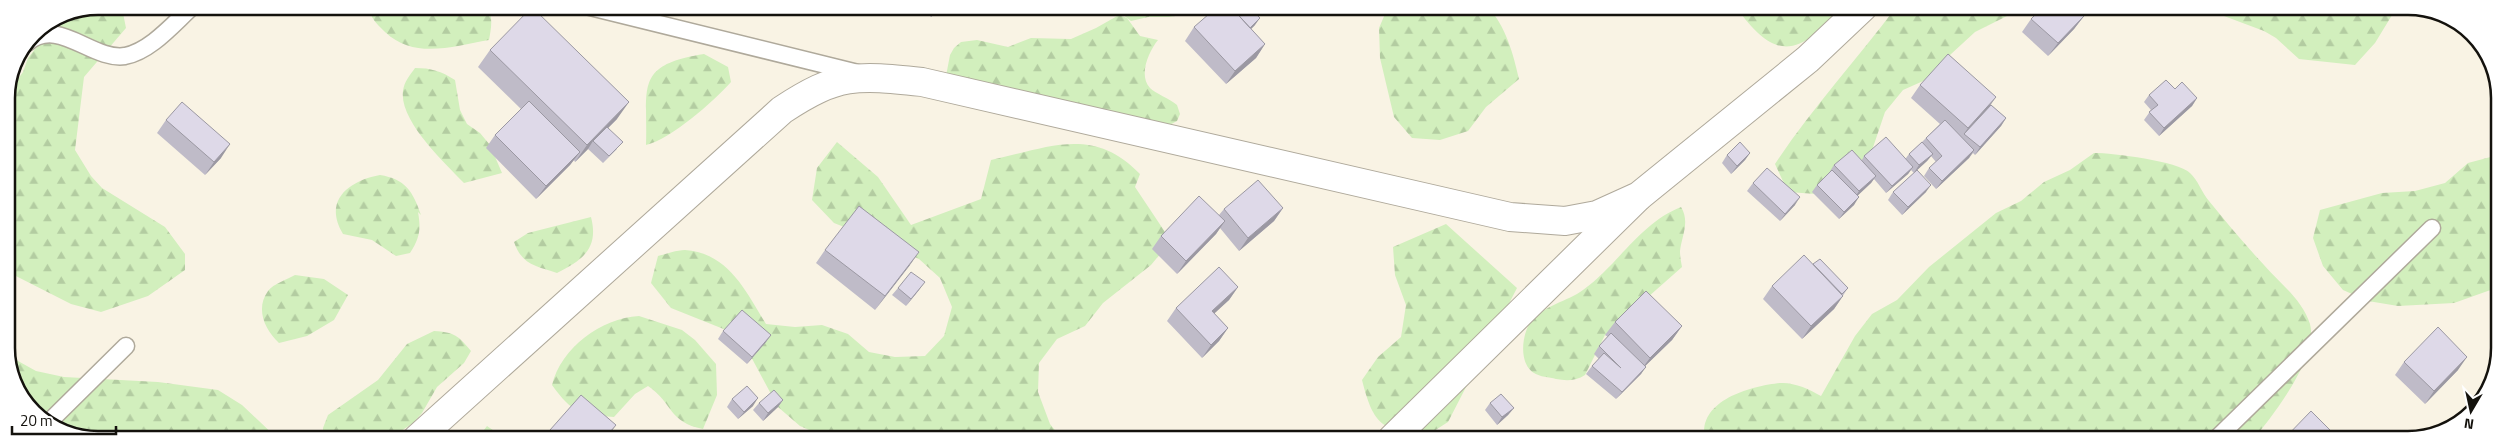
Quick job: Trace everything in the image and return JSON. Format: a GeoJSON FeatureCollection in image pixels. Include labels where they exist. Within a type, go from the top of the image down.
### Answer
{"type":"FeatureCollection","features":[{"type":"Feature","properties":{"kind":"street"},"geometry":{"type":"LineString","coordinates":[[1400,431],[1639,196],[1808,59],[1855,15]]}},
{"type":"Feature","properties":{"kind":"street"},"geometry":{"type":"LineString","coordinates":[[426,431],[782,110],[810,91],[834,81],[870,76],[922,82],[1510,217],[1565,221],[1597,215],[1639,196]]}},
{"type":"Feature","properties":{"kind":"lane"},"geometry":{"type":"LineString","coordinates":[[42,37],[49,34],[66,38],[99,53],[124,56],[143,50],[183,15]]}},
{"type":"Feature","properties":{"kind":"lane"},"geometry":{"type":"LineString","coordinates":[[623,15],[870,76]]}},
{"type":"Feature","properties":{"kind":"lane"},"geometry":{"type":"LineString","coordinates":[[2224,431],[2432,228]]}},
{"type":"Feature","properties":{"kind":"lane"},"geometry":{"type":"LineString","coordinates":[[53,418],[126,346]]}},
{"type":"Feature","properties":{"kind":"green space"},"geometry":{"type":"Polygon","coordinates":[[[98,15],[123,15],[126,28],[84,77],[75,150],[91,176],[102,188],[165,227],[185,254],[185,270],[148,296],[101,312],[71,304],[15,276],[15,98],[18,79],[23,72],[28,58],[50,31],[66,21],[98,15]]]}},
{"type":"Feature","properties":{"kind":"green space"},"geometry":{"type":"Polygon","coordinates":[[[371,15],[490,15],[491,27],[489,40],[435,49],[409,46],[397,41],[385,32],[371,15]]]}},
{"type":"Feature","properties":{"kind":"green space"},"geometry":{"type":"Polygon","coordinates":[[[1119,15],[1127,18],[1140,36],[1158,40],[1148,57],[1145,77],[1152,90],[1177,105],[1180,114],[1177,121],[1162,129],[946,76],[950,55],[961,42],[977,40],[1008,47],[1031,38],[1071,39],[1119,15]]]}},
{"type":"Feature","properties":{"kind":"green space"},"geometry":{"type":"Polygon","coordinates":[[[1123,15],[1182,15],[1148,17],[1131,21],[1123,15]]]}},
{"type":"Feature","properties":{"kind":"green space"},"geometry":{"type":"Polygon","coordinates":[[[1385,15],[1494,15],[1504,32],[1519,79],[1486,107],[1468,131],[1440,140],[1412,138],[1394,117],[1380,58],[1379,28],[1385,15]]]}},
{"type":"Feature","properties":{"kind":"green space"},"geometry":{"type":"Polygon","coordinates":[[[1742,15],[1840,15],[1804,42],[1791,46],[1779,45],[1766,39],[1752,27],[1742,15]]]}},
{"type":"Feature","properties":{"kind":"green space"},"geometry":{"type":"Polygon","coordinates":[[[1890,15],[2007,16],[1975,32],[1950,55],[1930,78],[1903,90],[1885,112],[1866,168],[1816,194],[1788,192],[1775,164],[1890,15]]]}},
{"type":"Feature","properties":{"kind":"green space"},"geometry":{"type":"Polygon","coordinates":[[[2221,15],[2392,15],[2375,43],[2355,65],[2299,59],[2276,38],[2264,31],[2221,15]]]}},
{"type":"Feature","properties":{"kind":"green space"},"geometry":{"type":"Polygon","coordinates":[[[704,54],[728,67],[731,82],[703,109],[679,128],[646,145],[647,94],[655,72],[681,59],[704,54]]]}},
{"type":"Feature","properties":{"kind":"green space"},"geometry":{"type":"Polygon","coordinates":[[[415,68],[436,71],[455,80],[460,110],[467,124],[480,133],[490,145],[502,173],[464,183],[425,141],[408,115],[404,103],[403,91],[415,68]]]}},
{"type":"Feature","properties":{"kind":"green space"},"geometry":{"type":"Polygon","coordinates":[[[837,142],[878,177],[911,225],[981,199],[991,160],[1051,146],[1087,145],[1105,149],[1122,159],[1140,174],[1135,187],[1171,241],[1151,265],[1103,303],[1085,326],[1057,339],[1039,363],[1038,392],[1050,424],[1056,431],[812,431],[800,426],[778,407],[749,353],[726,330],[671,308],[651,283],[658,256],[682,250],[700,253],[713,258],[725,266],[743,287],[766,324],[795,327],[822,325],[848,334],[869,352],[895,357],[925,356],[944,336],[952,307],[940,278],[919,259],[890,245],[834,223],[812,200],[817,168],[837,142]]]}},
{"type":"Feature","properties":{"kind":"green space"},"geometry":{"type":"Polygon","coordinates":[[[2094,153],[2115,154],[2159,161],[2183,169],[2190,173],[2218,213],[2294,296],[2310,324],[2311,337],[2308,353],[2292,385],[2260,431],[1705,431],[1709,415],[1717,405],[1741,392],[1754,388],[1785,383],[1801,387],[1821,396],[1855,336],[1872,314],[1897,300],[1929,267],[1996,213],[2021,201],[2044,182],[2070,170],[2094,153]]]}},
{"type":"Feature","properties":{"kind":"green space"},"geometry":{"type":"Polygon","coordinates":[[[2491,157],[2491,290],[2454,303],[2398,306],[2368,301],[2343,290],[2323,266],[2313,238],[2320,210],[2382,193],[2415,191],[2445,183],[2468,163],[2491,157]]]}},
{"type":"Feature","properties":{"kind":"green space"},"geometry":{"type":"Polygon","coordinates":[[[380,175],[402,183],[415,199],[421,215],[418,212],[419,233],[410,253],[396,256],[372,240],[343,234],[338,222],[337,202],[342,194],[358,182],[380,175]]]}},
{"type":"Feature","properties":{"kind":"green space"},"geometry":{"type":"Polygon","coordinates":[[[1681,207],[1685,218],[1685,229],[1680,251],[1682,267],[1605,335],[1585,375],[1575,379],[1560,380],[1534,373],[1526,362],[1523,348],[1525,333],[1531,321],[1542,311],[1583,290],[1596,280],[1653,223],[1681,207]]]}},
{"type":"Feature","properties":{"kind":"green space"},"geometry":{"type":"Polygon","coordinates":[[[591,217],[593,237],[587,252],[574,263],[557,273],[531,264],[517,250],[514,242],[528,233],[591,217]]]}},
{"type":"Feature","properties":{"kind":"green space"},"geometry":{"type":"Polygon","coordinates":[[[1446,224],[1517,288],[1448,422],[1434,431],[1397,431],[1380,422],[1370,406],[1362,380],[1378,357],[1401,337],[1406,305],[1395,275],[1393,247],[1446,224]]]}},
{"type":"Feature","properties":{"kind":"green space"},"geometry":{"type":"Polygon","coordinates":[[[295,275],[324,279],[348,295],[334,320],[307,336],[279,343],[266,326],[263,319],[262,305],[270,288],[295,275]]]}},
{"type":"Feature","properties":{"kind":"green space"},"geometry":{"type":"Polygon","coordinates":[[[639,316],[682,330],[695,340],[716,364],[717,395],[703,429],[683,422],[672,412],[663,399],[648,386],[635,394],[614,417],[578,411],[565,402],[552,385],[564,359],[573,347],[585,337],[611,322],[639,316]]]}},
{"type":"Feature","properties":{"kind":"green space"},"geometry":{"type":"Polygon","coordinates":[[[434,331],[447,332],[456,336],[471,351],[464,363],[437,387],[422,413],[413,423],[401,431],[323,431],[328,415],[378,380],[407,344],[434,331]]]}},
{"type":"Feature","properties":{"kind":"green space"},"geometry":{"type":"Polygon","coordinates":[[[17,360],[36,371],[64,377],[158,382],[218,390],[242,405],[270,431],[98,431],[71,427],[52,417],[32,398],[19,375],[17,360]]]}},
{"type":"Feature","properties":{"kind":"green space"},"geometry":{"type":"Polygon","coordinates":[[[487,426],[494,431],[483,431],[487,426]]]}},
{"type":"Feature","properties":{"kind":"building"},"geometry":{"type":"Polygon","coordinates":[[[524,15],[540,15],[629,102],[587,145],[490,50],[524,15]]]}},
{"type":"Feature","properties":{"kind":"building"},"geometry":{"type":"Polygon","coordinates":[[[1208,15],[1238,15],[1265,44],[1235,71],[1194,27],[1208,15]]]}},
{"type":"Feature","properties":{"kind":"building"},"geometry":{"type":"Polygon","coordinates":[[[1238,15],[1257,15],[1260,18],[1250,28],[1238,15]]]}},
{"type":"Feature","properties":{"kind":"building"},"geometry":{"type":"Polygon","coordinates":[[[2035,15],[2084,16],[2058,43],[2031,19],[2035,15]]]}},
{"type":"Feature","properties":{"kind":"building"},"geometry":{"type":"Polygon","coordinates":[[[1948,54],[1996,97],[1968,128],[1920,85],[1948,54]]]}},
{"type":"Feature","properties":{"kind":"building"},"geometry":{"type":"Polygon","coordinates":[[[2166,80],[2175,89],[2182,82],[2197,98],[2164,128],[2149,112],[2158,105],[2149,95],[2166,80]]]}},
{"type":"Feature","properties":{"kind":"building"},"geometry":{"type":"Polygon","coordinates":[[[529,101],[580,152],[546,186],[495,135],[529,101]]]}},
{"type":"Feature","properties":{"kind":"building"},"geometry":{"type":"Polygon","coordinates":[[[182,102],[230,144],[214,162],[166,120],[182,102]]]}},
{"type":"Feature","properties":{"kind":"building"},"geometry":{"type":"Polygon","coordinates":[[[1991,105],[2006,118],[1980,147],[1964,134],[1991,105]]]}},
{"type":"Feature","properties":{"kind":"building"},"geometry":{"type":"Polygon","coordinates":[[[1945,120],[1974,150],[1942,181],[1929,168],[1942,156],[1926,138],[1945,120]]]}},
{"type":"Feature","properties":{"kind":"building"},"geometry":{"type":"Polygon","coordinates":[[[607,127],[623,142],[609,156],[593,141],[607,127]]]}},
{"type":"Feature","properties":{"kind":"building"},"geometry":{"type":"Polygon","coordinates":[[[1886,137],[1913,167],[1892,186],[1864,156],[1886,137]]]}},
{"type":"Feature","properties":{"kind":"building"},"geometry":{"type":"Polygon","coordinates":[[[1740,142],[1750,153],[1737,166],[1727,155],[1740,142]]]}},
{"type":"Feature","properties":{"kind":"building"},"geometry":{"type":"Polygon","coordinates":[[[1922,142],[1933,154],[1919,165],[1909,154],[1922,142]]]}},
{"type":"Feature","properties":{"kind":"building"},"geometry":{"type":"Polygon","coordinates":[[[1852,150],[1876,176],[1859,191],[1834,165],[1852,150]]]}},
{"type":"Feature","properties":{"kind":"building"},"geometry":{"type":"Polygon","coordinates":[[[1767,168],[1800,197],[1785,214],[1753,183],[1767,168]]]}},
{"type":"Feature","properties":{"kind":"building"},"geometry":{"type":"Polygon","coordinates":[[[1832,170],[1859,197],[1844,212],[1817,185],[1832,170]]]}},
{"type":"Feature","properties":{"kind":"building"},"geometry":{"type":"Polygon","coordinates":[[[1917,170],[1931,185],[1908,207],[1893,192],[1917,170]]]}},
{"type":"Feature","properties":{"kind":"building"},"geometry":{"type":"Polygon","coordinates":[[[1258,180],[1283,208],[1248,238],[1224,209],[1258,180]]]}},
{"type":"Feature","properties":{"kind":"building"},"geometry":{"type":"Polygon","coordinates":[[[1199,196],[1225,221],[1186,261],[1161,236],[1199,196]]]}},
{"type":"Feature","properties":{"kind":"building"},"geometry":{"type":"Polygon","coordinates":[[[859,206],[919,252],[885,296],[825,250],[859,206]]]}},
{"type":"Feature","properties":{"kind":"building"},"geometry":{"type":"Polygon","coordinates":[[[1804,255],[1843,296],[1811,326],[1772,286],[1804,255]]]}},
{"type":"Feature","properties":{"kind":"building"},"geometry":{"type":"Polygon","coordinates":[[[1820,259],[1848,288],[1842,294],[1813,264],[1820,259]]]}},
{"type":"Feature","properties":{"kind":"building"},"geometry":{"type":"Polygon","coordinates":[[[1219,267],[1238,287],[1212,311],[1228,328],[1211,345],[1176,308],[1219,267]]]}},
{"type":"Feature","properties":{"kind":"building"},"geometry":{"type":"Polygon","coordinates":[[[911,272],[925,282],[911,299],[898,288],[911,272]]]}},
{"type":"Feature","properties":{"kind":"building"},"geometry":{"type":"Polygon","coordinates":[[[1646,291],[1682,326],[1650,358],[1615,322],[1646,291]]]}},
{"type":"Feature","properties":{"kind":"building"},"geometry":{"type":"Polygon","coordinates":[[[742,310],[771,335],[752,357],[723,331],[742,310]]]}},
{"type":"Feature","properties":{"kind":"building"},"geometry":{"type":"Polygon","coordinates":[[[2438,327],[2467,357],[2434,391],[2404,362],[2438,327]]]}},
{"type":"Feature","properties":{"kind":"building"},"geometry":{"type":"Polygon","coordinates":[[[1611,333],[1646,367],[1622,392],[1592,366],[1604,353],[1621,368],[1599,346],[1611,333]]]}},
{"type":"Feature","properties":{"kind":"building"},"geometry":{"type":"Polygon","coordinates":[[[747,386],[758,398],[744,412],[732,399],[747,386]]]}},
{"type":"Feature","properties":{"kind":"building"},"geometry":{"type":"Polygon","coordinates":[[[774,390],[783,400],[768,413],[759,403],[774,390]]]}},
{"type":"Feature","properties":{"kind":"building"},"geometry":{"type":"Polygon","coordinates":[[[1501,394],[1514,408],[1502,417],[1490,403],[1501,394]]]}},
{"type":"Feature","properties":{"kind":"building"},"geometry":{"type":"Polygon","coordinates":[[[581,395],[616,425],[611,431],[550,430],[581,395]]]}},
{"type":"Feature","properties":{"kind":"building"},"geometry":{"type":"Polygon","coordinates":[[[2311,411],[2331,431],[2292,431],[2311,411]]]}}]}
